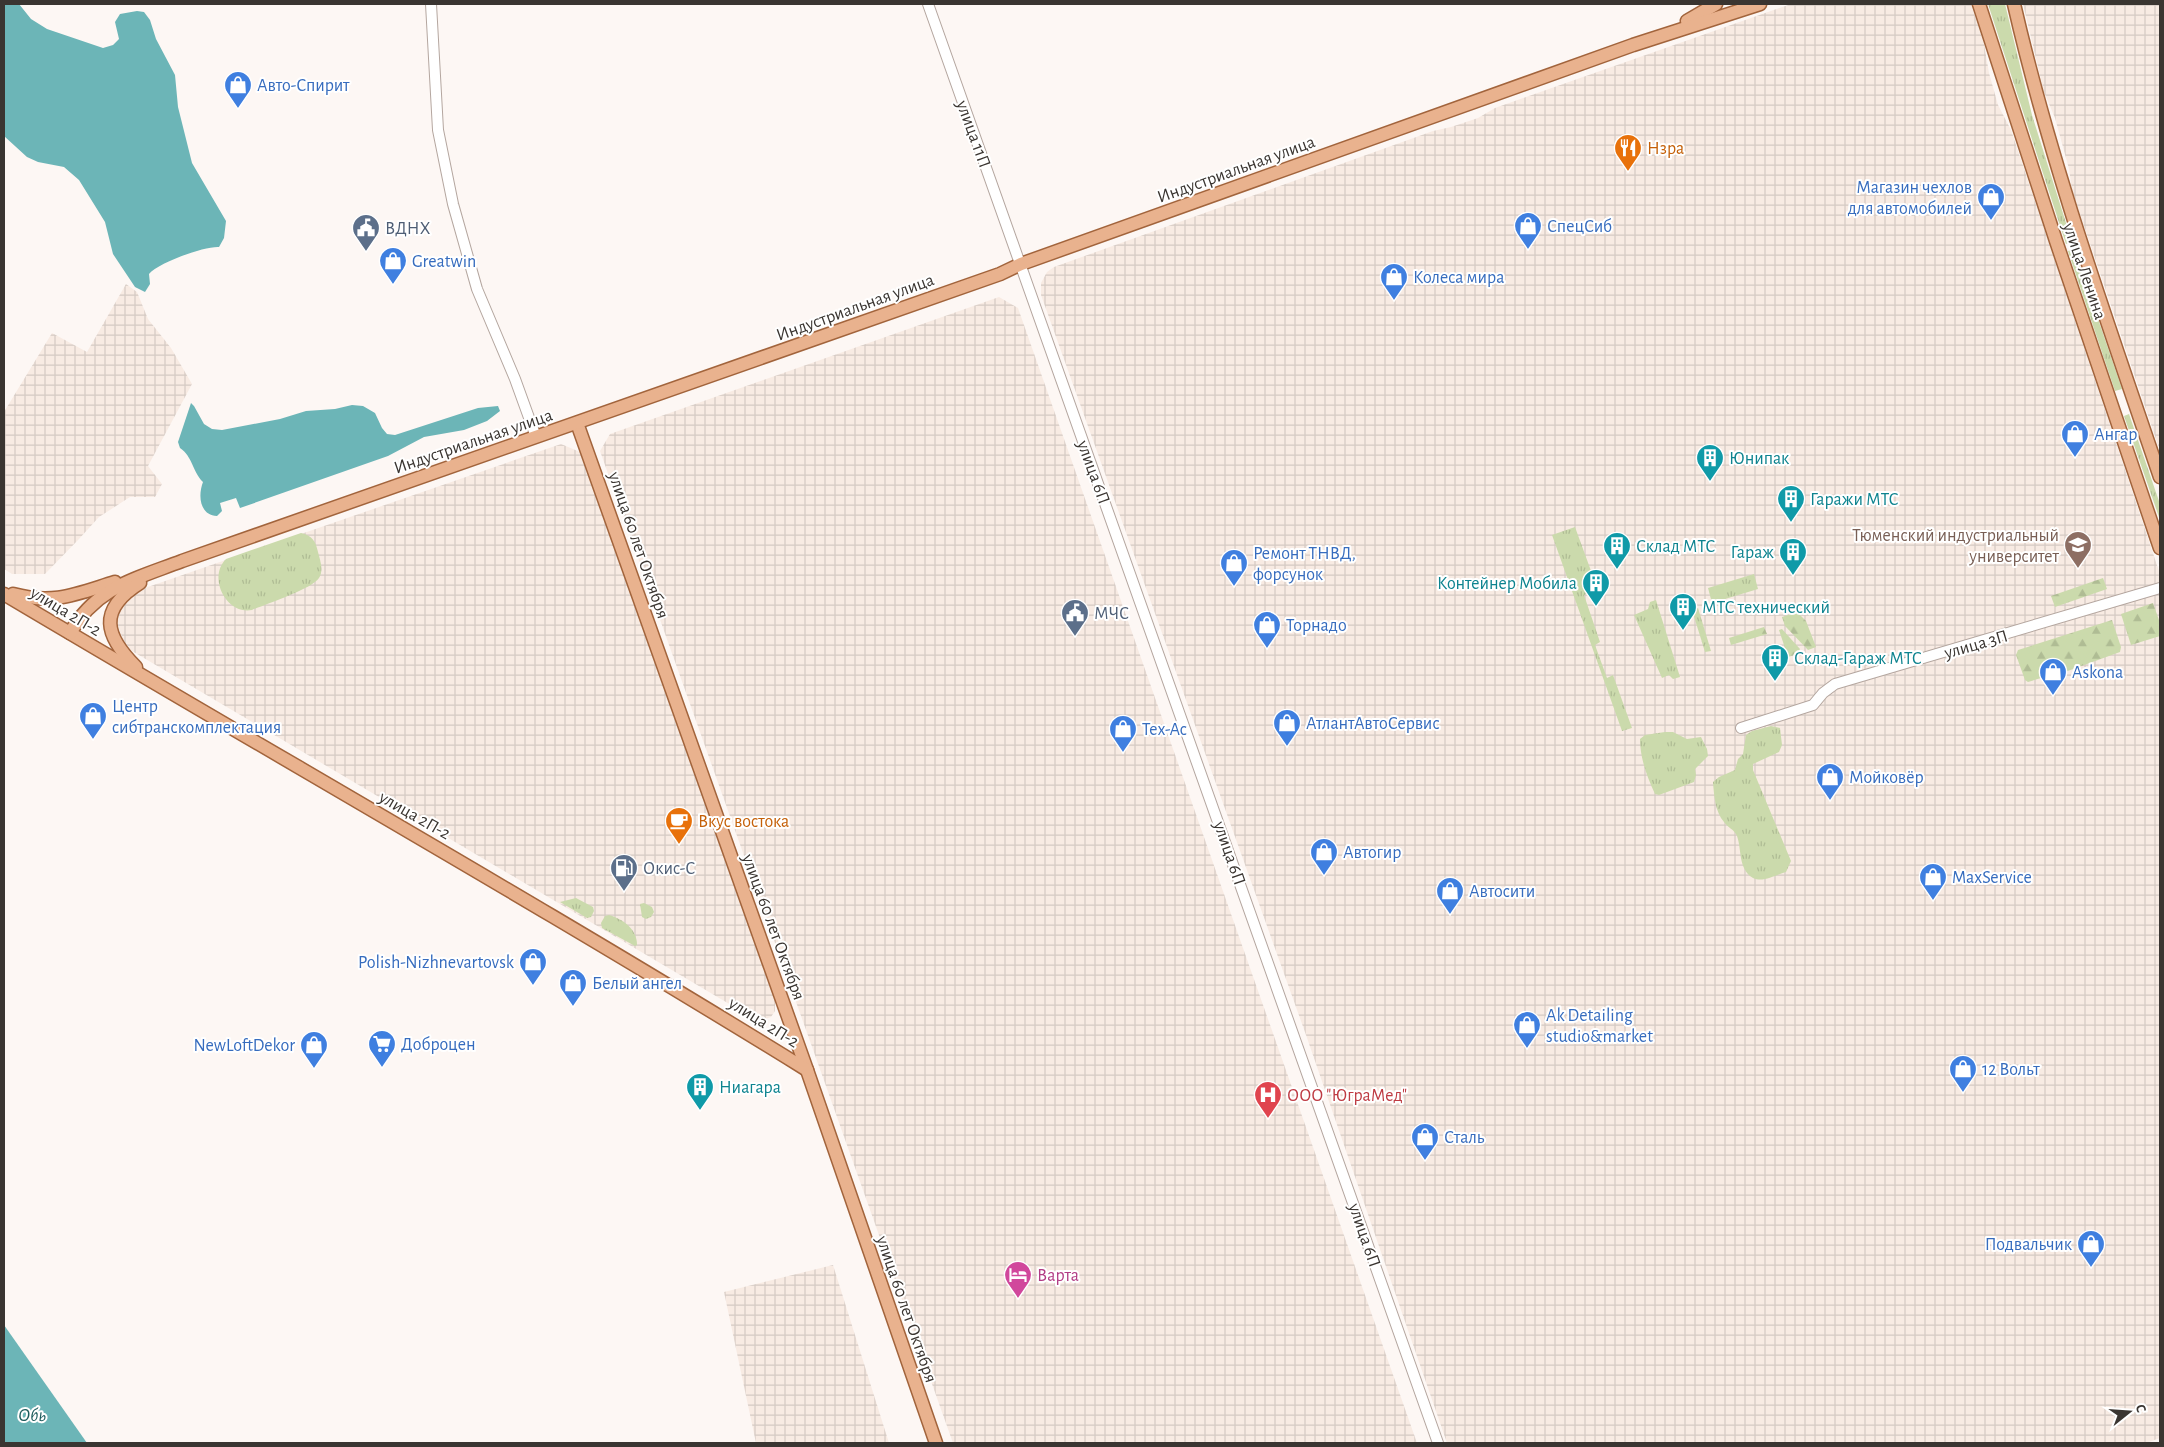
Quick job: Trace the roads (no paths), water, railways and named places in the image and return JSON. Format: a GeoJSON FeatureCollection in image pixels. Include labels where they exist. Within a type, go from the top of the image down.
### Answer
{"type":"FeatureCollection","features":[{"type":"Feature","properties":{"kind":"main road","name":"Индустриальная улица"},"geometry":{"type":"LineString","coordinates":[[1668,33],[1716,4]]}},
{"type":"Feature","properties":{"kind":"main road","name":"Индустриальная улица"},"geometry":{"type":"LineString","coordinates":[[70,633],[84,611],[103,595],[131,581],[182,561],[1000,274],[1020,264],[1668,33],[1760,4]]}},
{"type":"Feature","properties":{"kind":"main road","name":"улица Ленина"},"geometry":{"type":"LineString","coordinates":[[1979,4],[2056,242],[2160,548]]}},
{"type":"Feature","properties":{"kind":"main road","name":"улица Ленина"},"geometry":{"type":"LineString","coordinates":[[2014,4],[2051,146],[2076,228],[2160,478]]}},
{"type":"Feature","properties":{"kind":"main road"},"geometry":{"type":"LineString","coordinates":[[2112,405],[2133,398]]}},
{"type":"Feature","properties":{"kind":"main road","name":"улица 60 лет Октября"},"geometry":{"type":"LineString","coordinates":[[577,423],[807,1070],[936,1443]]}},
{"type":"Feature","properties":{"kind":"main road"},"geometry":{"type":"LineString","coordinates":[[4,593],[53,600],[69,597],[182,561]]}},
{"type":"Feature","properties":{"kind":"main road"},"geometry":{"type":"LineString","coordinates":[[149,680],[121,652],[114,640],[110,619],[114,608],[129,590],[182,561]]}},
{"type":"Feature","properties":{"kind":"main road","name":"улица 2П-2"},"geometry":{"type":"LineString","coordinates":[[4,593],[676,989],[807,1070]]}},
{"type":"Feature","properties":{"kind":"street"},"geometry":{"type":"LineString","coordinates":[[431,4],[438,130],[453,204],[477,290],[515,379],[536,437]]}},
{"type":"Feature","properties":{"kind":"street","name":"улица 11П"},"geometry":{"type":"LineString","coordinates":[[928,4],[1020,264]]}},
{"type":"Feature","properties":{"kind":"street","name":"улица 6П"},"geometry":{"type":"LineString","coordinates":[[1020,264],[1438,1443]]}},
{"type":"Feature","properties":{"kind":"street","name":"улица 3П"},"geometry":{"type":"LineString","coordinates":[[1741,728],[1813,705],[1823,693],[1835,684],[2160,588]]}},
{"type":"Feature","properties":{"kind":"water"},"geometry":{"type":"Polygon","coordinates":[[[4,4],[19,4],[31,19],[47,29],[103,48],[113,45],[119,39],[115,22],[120,14],[137,11],[144,12],[150,20],[156,39],[175,75],[178,107],[192,163],[226,221],[224,238],[219,247],[203,249],[171,260],[149,274],[150,284],[145,292],[135,287],[113,254],[105,222],[79,180],[64,167],[38,162],[27,157],[4,136],[4,4]]]}},
{"type":"Feature","properties":{"kind":"water"},"geometry":{"type":"Polygon","coordinates":[[[191,403],[204,424],[212,429],[222,430],[280,419],[306,411],[335,409],[352,405],[363,406],[375,413],[387,434],[395,435],[478,408],[498,406],[500,411],[487,421],[464,430],[424,437],[388,456],[240,508],[236,498],[220,503],[222,511],[217,516],[211,515],[203,508],[200,498],[203,482],[178,442],[191,403]]]}},
{"type":"Feature","properties":{"kind":"water","name":"Обь"},"geometry":{"type":"Polygon","coordinates":[[[4,1325],[87,1443],[4,1443],[4,1325]]]}},
{"type":"Feature","properties":{"kind":"place","name":"Авто-Спирит"},"geometry":{"type":"Point","coordinates":[238,109]}},
{"type":"Feature","properties":{"kind":"place","name":"Нзра"},"geometry":{"type":"Point","coordinates":[1628,172]}},
{"type":"Feature","properties":{"kind":"place","name":"Магазин чехлов для автомобилей"},"geometry":{"type":"Point","coordinates":[1991,221]}},
{"type":"Feature","properties":{"kind":"place","name":"СпецСиб"},"geometry":{"type":"Point","coordinates":[1528,250]}},
{"type":"Feature","properties":{"kind":"place","name":"ВДНХ"},"geometry":{"type":"Point","coordinates":[366,252]}},
{"type":"Feature","properties":{"kind":"place","name":"Greatwin"},"geometry":{"type":"Point","coordinates":[393,285]}},
{"type":"Feature","properties":{"kind":"place","name":"Колеса мира"},"geometry":{"type":"Point","coordinates":[1394,301]}},
{"type":"Feature","properties":{"kind":"place","name":"Ангар"},"geometry":{"type":"Point","coordinates":[2075,458]}},
{"type":"Feature","properties":{"kind":"place","name":"Юнипак"},"geometry":{"type":"Point","coordinates":[1710,482]}},
{"type":"Feature","properties":{"kind":"place","name":"Гаражи МТС"},"geometry":{"type":"Point","coordinates":[1791,523]}},
{"type":"Feature","properties":{"kind":"place","name":"Тюменский индустриальный университет"},"geometry":{"type":"Point","coordinates":[2078,569]}},
{"type":"Feature","properties":{"kind":"place","name":"Склад МТС"},"geometry":{"type":"Point","coordinates":[1617,570]}},
{"type":"Feature","properties":{"kind":"place","name":"Гараж"},"geometry":{"type":"Point","coordinates":[1793,576]}},
{"type":"Feature","properties":{"kind":"place","name":"Ремонт ТНВД, форсунок"},"geometry":{"type":"Point","coordinates":[1234,587]}},
{"type":"Feature","properties":{"kind":"place","name":"Контейнер Мобила"},"geometry":{"type":"Point","coordinates":[1596,607]}},
{"type":"Feature","properties":{"kind":"place","name":"МТС технический"},"geometry":{"type":"Point","coordinates":[1683,631]}},
{"type":"Feature","properties":{"kind":"place","name":"МЧС"},"geometry":{"type":"Point","coordinates":[1075,637]}},
{"type":"Feature","properties":{"kind":"place","name":"Торнадо"},"geometry":{"type":"Point","coordinates":[1267,649]}},
{"type":"Feature","properties":{"kind":"place","name":"Склад-Гараж МТС"},"geometry":{"type":"Point","coordinates":[1775,682]}},
{"type":"Feature","properties":{"kind":"place","name":"Askona"},"geometry":{"type":"Point","coordinates":[2053,696]}},
{"type":"Feature","properties":{"kind":"place","name":"Центр сибтранскомплектация"},"geometry":{"type":"Point","coordinates":[93,740]}},
{"type":"Feature","properties":{"kind":"place","name":"АтлантАвтоСервис"},"geometry":{"type":"Point","coordinates":[1287,747]}},
{"type":"Feature","properties":{"kind":"place","name":"Тех-Ас"},"geometry":{"type":"Point","coordinates":[1123,753]}},
{"type":"Feature","properties":{"kind":"place","name":"Мойковёр"},"geometry":{"type":"Point","coordinates":[1830,801]}},
{"type":"Feature","properties":{"kind":"place","name":"Вкус востока"},"geometry":{"type":"Point","coordinates":[679,845]}},
{"type":"Feature","properties":{"kind":"place","name":"Автогир"},"geometry":{"type":"Point","coordinates":[1324,876]}},
{"type":"Feature","properties":{"kind":"place","name":"Окис-С"},"geometry":{"type":"Point","coordinates":[624,892]}},
{"type":"Feature","properties":{"kind":"place","name":"MaxService"},"geometry":{"type":"Point","coordinates":[1933,901]}},
{"type":"Feature","properties":{"kind":"place","name":"Автосити"},"geometry":{"type":"Point","coordinates":[1450,915]}},
{"type":"Feature","properties":{"kind":"place","name":"Polish-Nizhnevartovsk"},"geometry":{"type":"Point","coordinates":[533,986]}},
{"type":"Feature","properties":{"kind":"place","name":"Белый ангел"},"geometry":{"type":"Point","coordinates":[573,1007]}},
{"type":"Feature","properties":{"kind":"place","name":"Ak Detailing studio&market"},"geometry":{"type":"Point","coordinates":[1527,1049]}},
{"type":"Feature","properties":{"kind":"place","name":"Доброцен"},"geometry":{"type":"Point","coordinates":[382,1068]}},
{"type":"Feature","properties":{"kind":"place","name":"NewLoftDekor"},"geometry":{"type":"Point","coordinates":[314,1069]}},
{"type":"Feature","properties":{"kind":"place","name":"12 Вольт"},"geometry":{"type":"Point","coordinates":[1963,1093]}},
{"type":"Feature","properties":{"kind":"place","name":"Ниагара"},"geometry":{"type":"Point","coordinates":[700,1111]}},
{"type":"Feature","properties":{"kind":"place","name":"ООО \"ЮграМед\""},"geometry":{"type":"Point","coordinates":[1268,1119]}},
{"type":"Feature","properties":{"kind":"place","name":"Сталь"},"geometry":{"type":"Point","coordinates":[1425,1161]}},
{"type":"Feature","properties":{"kind":"place","name":"Подвальчик"},"geometry":{"type":"Point","coordinates":[2091,1268]}},
{"type":"Feature","properties":{"kind":"place","name":"Варта"},"geometry":{"type":"Point","coordinates":[1018,1299]}}]}
